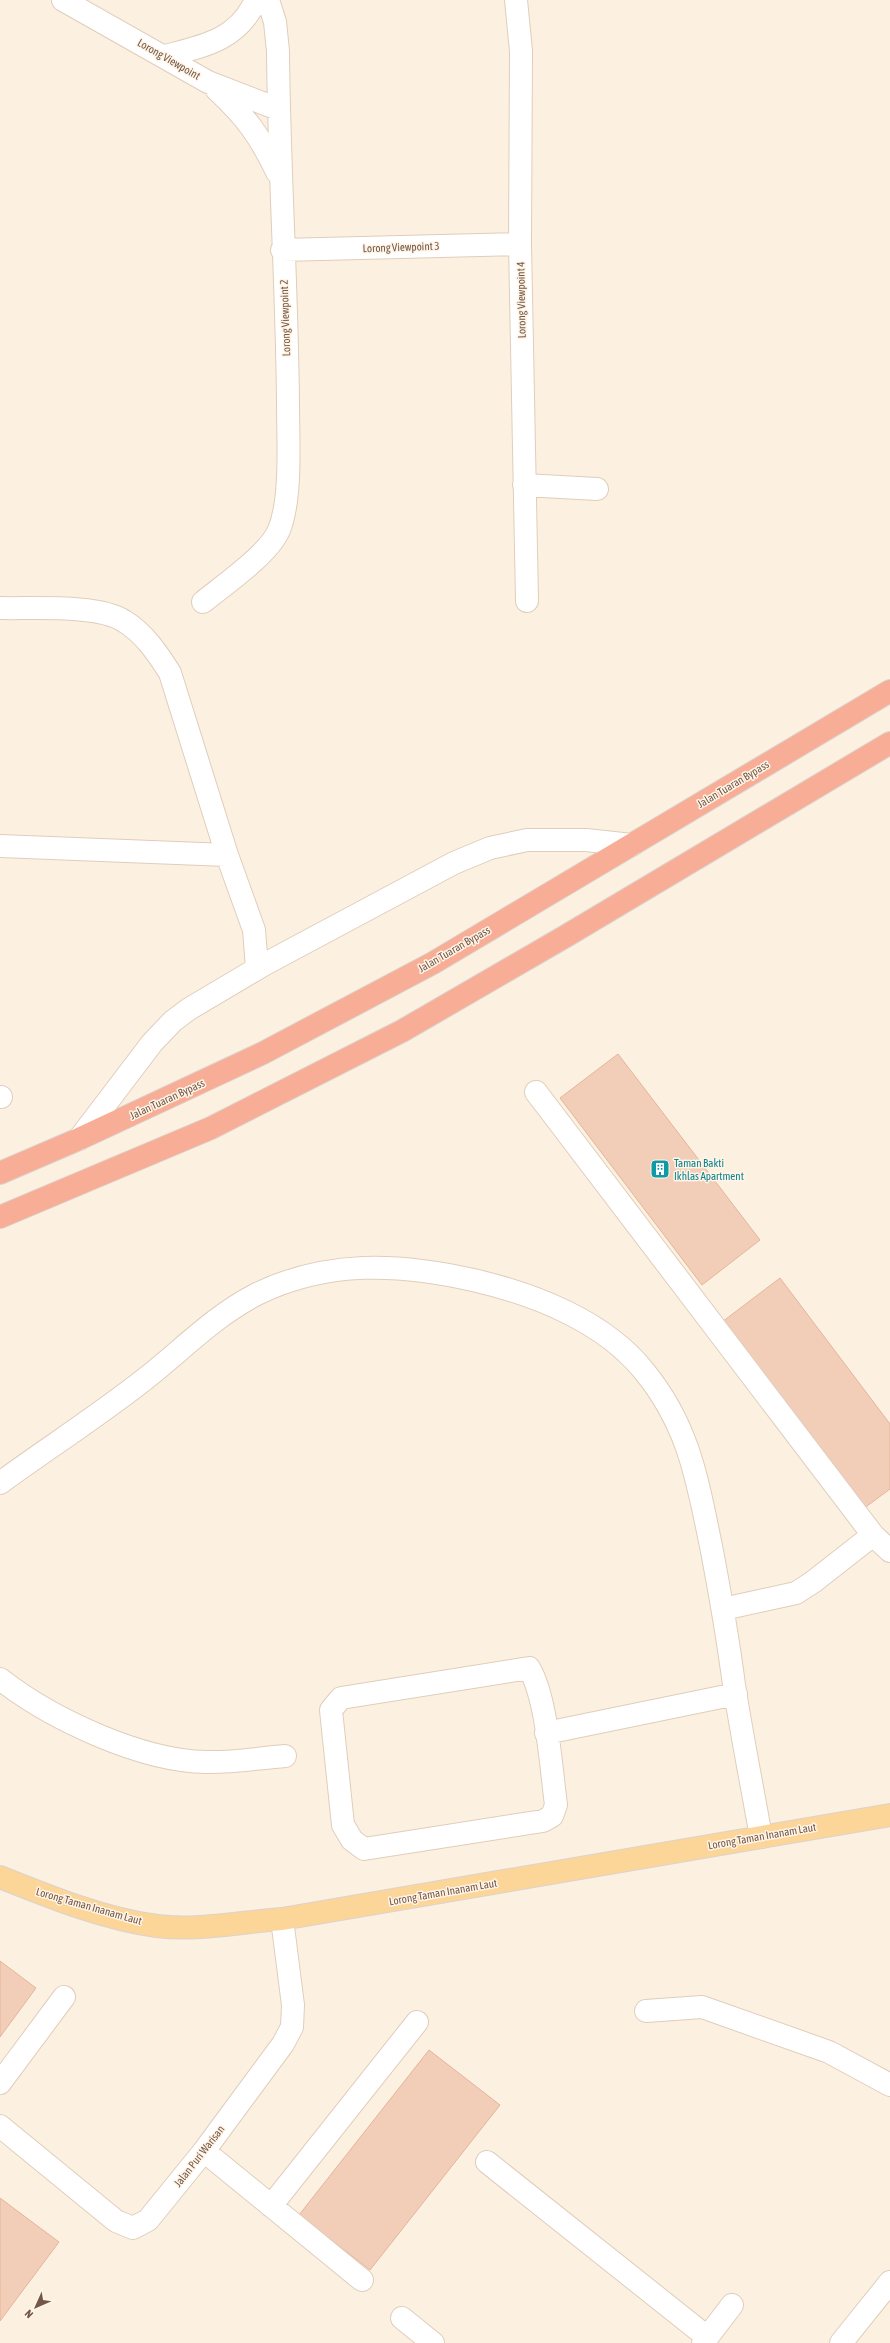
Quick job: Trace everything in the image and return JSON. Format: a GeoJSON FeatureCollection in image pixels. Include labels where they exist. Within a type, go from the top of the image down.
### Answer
{"type":"FeatureCollection","features":[{"type":"Feature","properties":{"kind":"highway","name":"Jalan Tuaran Bypass"},"geometry":{"type":"LineString","coordinates":[[0,1173],[79,1139],[263,1053],[433,962],[890,691]]}},
{"type":"Feature","properties":{"kind":"highway"},"geometry":{"type":"LineString","coordinates":[[0,1217],[211,1128],[402,1031],[625,901],[890,743]]}},
{"type":"Feature","properties":{"kind":"main road","name":"Lorong Taman Inanam Laut"},"geometry":{"type":"LineString","coordinates":[[0,1877],[118,1917],[157,1926],[188,1926],[282,1919],[890,1815]]}},
{"type":"Feature","properties":{"kind":"street","name":"Lorong Viewpoint"},"geometry":{"type":"LineString","coordinates":[[63,0],[166,56],[208,82],[278,108]]}},
{"type":"Feature","properties":{"kind":"street"},"geometry":{"type":"LineString","coordinates":[[166,56],[221,40],[243,20],[256,0]]}},
{"type":"Feature","properties":{"kind":"street","name":"Lorong Viewpoint 2"},"geometry":{"type":"LineString","coordinates":[[203,602],[265,551],[279,531],[285,510],[288,443],[288,377],[282,250],[275,22],[268,0]]}},
{"type":"Feature","properties":{"kind":"street","name":"Lorong Viewpoint 4"},"geometry":{"type":"LineString","coordinates":[[516,0],[521,51],[520,244],[527,601]]}},
{"type":"Feature","properties":{"kind":"street"},"geometry":{"type":"LineString","coordinates":[[208,82],[239,111],[251,125],[262,141],[280,179]]}},
{"type":"Feature","properties":{"kind":"street","name":"Lorong Viewpoint 3"},"geometry":{"type":"LineString","coordinates":[[282,250],[520,244]]}},
{"type":"Feature","properties":{"kind":"street"},"geometry":{"type":"LineString","coordinates":[[524,485],[597,489]]}},
{"type":"Feature","properties":{"kind":"street"},"geometry":{"type":"LineString","coordinates":[[0,608],[100,611],[123,620],[142,636],[156,652],[170,674],[227,854],[254,930],[257,968]]}},
{"type":"Feature","properties":{"kind":"street"},"geometry":{"type":"LineString","coordinates":[[79,1139],[152,1043],[173,1021],[189,1009],[257,968],[454,863],[490,848],[527,840],[586,840],[632,845]]}},
{"type":"Feature","properties":{"kind":"street"},"geometry":{"type":"LineString","coordinates":[[0,846],[227,854]]}},
{"type":"Feature","properties":{"kind":"street"},"geometry":{"type":"LineString","coordinates":[[254,930],[281,955]]}},
{"type":"Feature","properties":{"kind":"street"},"geometry":{"type":"LineString","coordinates":[[536,1092],[873,1535],[890,1551]]}},
{"type":"Feature","properties":{"kind":"street"},"geometry":{"type":"LineString","coordinates":[[0,1483],[117,1400],[223,1314],[259,1293],[301,1278],[351,1268],[394,1267],[441,1273],[492,1284],[555,1307],[593,1326],[622,1349],[642,1369],[665,1399],[684,1437],[696,1474],[723,1609],[761,1837]]}},
{"type":"Feature","properties":{"kind":"street"},"geometry":{"type":"LineString","coordinates":[[723,1609],[796,1593],[813,1582],[873,1535]]}},
{"type":"Feature","properties":{"kind":"street"},"geometry":{"type":"LineString","coordinates":[[529,1668],[536,1680],[546,1733],[556,1805],[552,1816],[543,1821],[364,1849],[352,1840],[343,1825],[331,1710],[341,1698],[529,1668]]}},
{"type":"Feature","properties":{"kind":"street"},"geometry":{"type":"LineString","coordinates":[[0,1679],[18,1693],[63,1717],[99,1735],[144,1752],[206,1762],[285,1756]]}},
{"type":"Feature","properties":{"kind":"street"},"geometry":{"type":"LineString","coordinates":[[546,1733],[736,1694]]}},
{"type":"Feature","properties":{"kind":"street","name":"Jalan Puri Warisan"},"geometry":{"type":"LineString","coordinates":[[1,2128],[116,2221],[133,2228],[148,2220],[204,2152],[283,2044],[292,2027],[293,2005],[282,1919]]}},
{"type":"Feature","properties":{"kind":"street"},"geometry":{"type":"LineString","coordinates":[[0,2083],[64,1997]]}},
{"type":"Feature","properties":{"kind":"street"},"geometry":{"type":"LineString","coordinates":[[646,2011],[702,2007],[829,2052],[890,2085]]}},
{"type":"Feature","properties":{"kind":"street"},"geometry":{"type":"LineString","coordinates":[[271,2206],[417,2022]]}},
{"type":"Feature","properties":{"kind":"street"},"geometry":{"type":"LineString","coordinates":[[204,2152],[362,2280]]}},
{"type":"Feature","properties":{"kind":"street"},"geometry":{"type":"LineString","coordinates":[[487,2162],[705,2340],[732,2306]]}},
{"type":"Feature","properties":{"kind":"street"},"geometry":{"type":"LineString","coordinates":[[841,2343],[890,2282]]}},
{"type":"Feature","properties":{"kind":"street"},"geometry":{"type":"LineString","coordinates":[[402,2318],[433,2343]]}},
{"type":"Feature","properties":{"kind":"building","name":"Taman Bakti Ikhlas Apartment"},"geometry":{"type":"Polygon","coordinates":[[[618,1054],[760,1240],[702,1285],[560,1098],[618,1054]]]}},
{"type":"Feature","properties":{"kind":"building"},"geometry":{"type":"Polygon","coordinates":[[[780,1278],[890,1424],[890,1489],[863,1509],[722,1322],[780,1278]]]}},
{"type":"Feature","properties":{"kind":"building"},"geometry":{"type":"Polygon","coordinates":[[[0,1961],[36,1988],[0,2037],[0,1961]]]}},
{"type":"Feature","properties":{"kind":"building"},"geometry":{"type":"Polygon","coordinates":[[[429,2050],[500,2105],[370,2270],[299,2215],[429,2050]]]}},
{"type":"Feature","properties":{"kind":"building"},"geometry":{"type":"Polygon","coordinates":[[[0,2198],[59,2242],[0,2321],[0,2198]]]}},
{"type":"Feature","properties":{"kind":"place","name":"Taman Bakti Ikhlas Apartment"},"geometry":{"type":"Point","coordinates":[660,1169]}}]}
